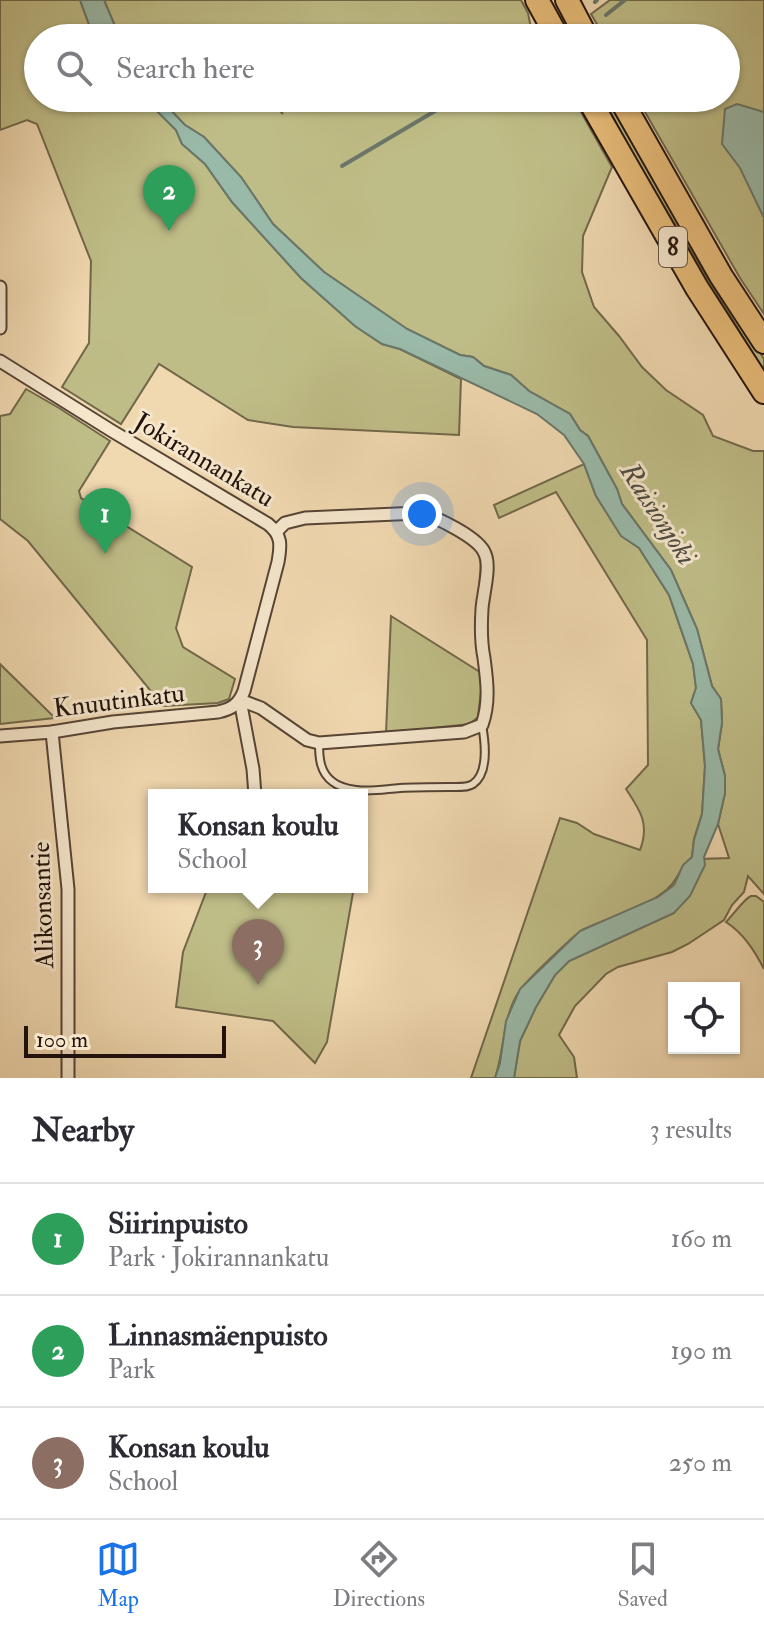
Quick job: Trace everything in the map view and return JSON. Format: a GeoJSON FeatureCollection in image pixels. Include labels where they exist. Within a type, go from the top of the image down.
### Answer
{"type":"FeatureCollection","features":[{"type":"Feature","properties":{"kind":"highway"},"geometry":{"type":"LineString","coordinates":[[537,0],[550,24]]}},
{"type":"Feature","properties":{"kind":"highway"},"geometry":{"type":"LineString","coordinates":[[567,0],[580,24]]}},
{"type":"Feature","properties":{"kind":"highway","name":"8"},"geometry":{"type":"LineString","coordinates":[[596,112],[697,288],[764,392]]}},
{"type":"Feature","properties":{"kind":"highway","name":"8"},"geometry":{"type":"LineString","coordinates":[[628,112],[721,276],[764,342]]}},
{"type":"Feature","properties":{"kind":"street"},"geometry":{"type":"LineString","coordinates":[[0,287],[0,328]]}},
{"type":"Feature","properties":{"kind":"street","name":"Jokirannankatu"},"geometry":{"type":"LineString","coordinates":[[0,361],[277,531],[280,541],[278,562],[240,700]]}},
{"type":"Feature","properties":{"kind":"street"},"geometry":{"type":"LineString","coordinates":[[240,700],[261,708],[307,740],[319,743],[464,732],[482,725],[486,716],[488,688],[483,656],[482,610],[487,561],[485,551],[478,543],[444,522],[419,513],[305,518],[285,523],[277,531]]}},
{"type":"Feature","properties":{"kind":"street"},"geometry":{"type":"LineString","coordinates":[[240,700],[255,789]]}},
{"type":"Feature","properties":{"kind":"street","name":"Knuutinkatu"},"geometry":{"type":"LineString","coordinates":[[0,736],[218,712],[240,700]]}},
{"type":"Feature","properties":{"kind":"street","name":"Alikonsantie"},"geometry":{"type":"LineString","coordinates":[[52,732],[68,889],[68,1078]]}},
{"type":"Feature","properties":{"kind":"lane"},"geometry":{"type":"LineString","coordinates":[[368,790],[473,785],[479,777],[486,754],[482,725]]}},
{"type":"Feature","properties":{"kind":"lane"},"geometry":{"type":"LineString","coordinates":[[319,743],[320,760],[332,782],[357,789]]}},
{"type":"Feature","properties":{"kind":"shaded area"},"geometry":{"type":"Polygon","coordinates":[[[0,0],[80,0],[89,24],[24,24],[24,112],[158,112],[176,130],[182,144],[205,164],[232,202],[301,278],[355,326],[382,344],[400,349],[461,379],[459,435],[293,427],[248,420],[159,364],[121,424],[62,387],[89,343],[91,261],[37,124],[27,120],[0,130],[0,0]]]}},
{"type":"Feature","properties":{"kind":"shaded area"},"geometry":{"type":"Polygon","coordinates":[[[80,0],[104,0],[114,24],[89,24],[80,0]]]}},
{"type":"Feature","properties":{"kind":"shaded area"},"geometry":{"type":"Polygon","coordinates":[[[104,0],[521,0],[530,24],[114,24],[104,0]]]}},
{"type":"Feature","properties":{"kind":"shaded area"},"geometry":{"type":"Polygon","coordinates":[[[610,0],[764,0],[764,314],[740,278],[645,112],[740,112],[740,24],[597,24],[591,14],[610,0]]]}},
{"type":"Feature","properties":{"kind":"shaded area"},"geometry":{"type":"Polygon","coordinates":[[[740,105],[764,112],[764,218],[740,168],[722,144],[725,112],[740,112],[740,105]]]}},
{"type":"Feature","properties":{"kind":"shaded area"},"geometry":{"type":"Polygon","coordinates":[[[158,112],[172,112],[185,125],[204,137],[241,177],[273,224],[324,272],[407,329],[460,355],[473,357],[484,366],[511,375],[529,391],[570,414],[588,436],[622,504],[671,570],[697,629],[712,686],[721,699],[722,723],[718,749],[725,776],[725,793],[718,824],[704,857],[705,865],[690,896],[674,913],[569,961],[555,975],[520,1041],[514,1078],[495,1078],[506,1021],[520,989],[580,931],[658,897],[674,885],[683,865],[692,857],[702,814],[705,766],[701,720],[691,703],[696,688],[693,664],[669,595],[639,548],[621,536],[596,496],[584,464],[564,435],[537,414],[400,349],[382,344],[355,326],[301,278],[232,202],[205,164],[182,144],[176,130],[158,112]]]}},
{"type":"Feature","properties":{"kind":"shaded area"},"geometry":{"type":"Polygon","coordinates":[[[172,112],[581,112],[612,167],[583,236],[582,272],[594,307],[642,367],[666,390],[703,415],[713,436],[753,451],[764,451],[764,894],[748,876],[744,892],[724,920],[672,952],[618,967],[606,974],[575,1006],[559,1035],[574,1057],[577,1078],[514,1078],[520,1041],[555,975],[569,961],[674,913],[699,859],[729,858],[718,824],[725,793],[725,776],[718,749],[722,723],[721,699],[712,686],[697,629],[671,570],[622,504],[588,436],[570,414],[529,391],[511,375],[484,366],[473,357],[460,355],[407,329],[324,272],[273,224],[241,177],[204,137],[185,125],[172,112]]]}},
{"type":"Feature","properties":{"kind":"shaded area"},"geometry":{"type":"Polygon","coordinates":[[[610,112],[617,112],[764,359],[764,372],[610,112]]]}},
{"type":"Feature","properties":{"kind":"shaded area"},"geometry":{"type":"Polygon","coordinates":[[[26,389],[110,441],[79,491],[81,498],[192,567],[176,628],[183,647],[235,679],[229,699],[218,703],[163,706],[28,541],[0,519],[0,416],[10,414],[26,389]]]}},
{"type":"Feature","properties":{"kind":"shaded area"},"geometry":{"type":"Polygon","coordinates":[[[584,464],[596,496],[621,535],[639,548],[669,595],[693,664],[696,688],[691,703],[701,720],[705,766],[702,814],[692,857],[671,885],[643,905],[582,930],[550,958],[514,1000],[495,1078],[471,1078],[560,818],[640,850],[643,841],[642,818],[626,789],[648,765],[647,640],[556,492],[499,518],[494,505],[584,464]]]}},
{"type":"Feature","properties":{"kind":"shaded area"},"geometry":{"type":"Polygon","coordinates":[[[391,616],[483,674],[478,717],[470,724],[386,733],[391,616]]]}},
{"type":"Feature","properties":{"kind":"shaded area"},"geometry":{"type":"Polygon","coordinates":[[[0,664],[55,718],[0,724],[0,664]]]}},
{"type":"Feature","properties":{"kind":"shaded area"},"geometry":{"type":"Polygon","coordinates":[[[206,893],[353,893],[327,1042],[315,1063],[273,1021],[176,1007],[183,952],[206,893]]]}},
{"type":"Feature","properties":{"kind":"shaded area"},"geometry":{"type":"Polygon","coordinates":[[[751,896],[764,902],[764,969],[748,943],[726,922],[751,896]]]}},
{"type":"Feature","properties":{"kind":"waterway"},"geometry":{"type":"LineString","coordinates":[[606,15],[625,0]]}},
{"type":"Feature","properties":{"kind":"waterway"},"geometry":{"type":"LineString","coordinates":[[342,166],[433,112]]}},
{"type":"Feature","properties":{"kind":"place","name":"Linnasmäenpuisto"},"geometry":{"type":"Point","coordinates":[169,231]}},
{"type":"Feature","properties":{"kind":"place","name":"Siirinpuisto"},"geometry":{"type":"Point","coordinates":[105,554]}},
{"type":"Feature","properties":{"kind":"place","name":"Konsan koulu"},"geometry":{"type":"Point","coordinates":[258,985]}},
{"type":"Feature","properties":{"kind":"water label","name":"Raisionjoki"},"geometry":{"type":"Point","coordinates":[658,514]}}]}
